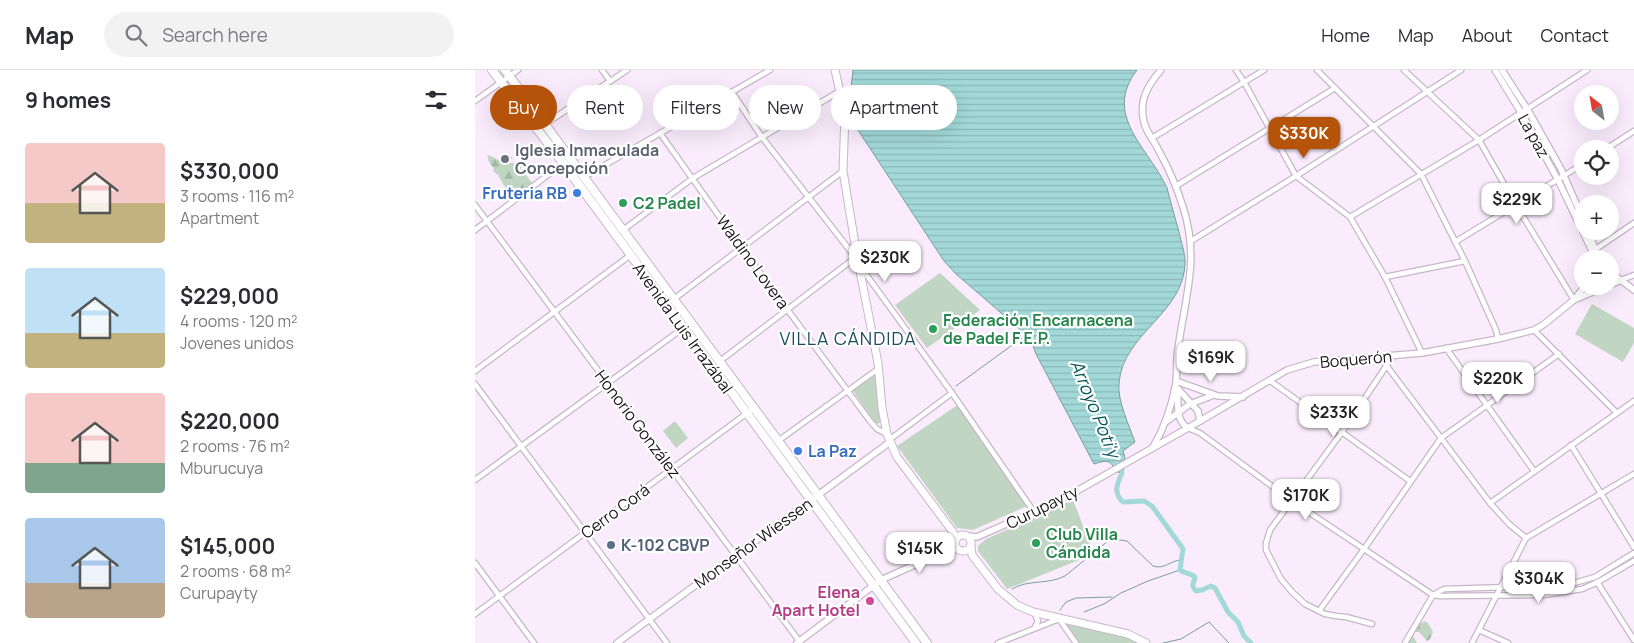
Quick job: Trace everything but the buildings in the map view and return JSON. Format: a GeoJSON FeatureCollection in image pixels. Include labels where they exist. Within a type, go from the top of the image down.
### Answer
{"type":"FeatureCollection","features":[{"type":"Feature","properties":{"kind":"highway","name":"Avenida Luis Irrazábal"},"geometry":{"type":"LineString","coordinates":[[492,70],[567,161],[683,328],[916,643]]}},
{"type":"Feature","properties":{"kind":"highway"},"geometry":{"type":"LineString","coordinates":[[507,73],[516,85]]}},
{"type":"Feature","properties":{"kind":"highway"},"geometry":{"type":"LineString","coordinates":[[549,130],[567,161],[584,177],[927,643]]}},
{"type":"Feature","properties":{"kind":"main road"},"geometry":{"type":"LineString","coordinates":[[835,70],[840,85]]}},
{"type":"Feature","properties":{"kind":"main road"},"geometry":{"type":"LineString","coordinates":[[845,130],[843,171],[857,259],[879,369],[881,408],[888,439],[897,457],[953,532],[960,538],[970,539],[972,555]]}},
{"type":"Feature","properties":{"kind":"main road"},"geometry":{"type":"LineString","coordinates":[[960,538],[956,547],[972,555],[1004,596],[1017,605],[1059,619],[1128,634],[1146,643]]}},
{"type":"Feature","properties":{"kind":"main road"},"geometry":{"type":"LineString","coordinates":[[961,551],[967,550],[971,545]]}},
{"type":"Feature","properties":{"kind":"street"},"geometry":{"type":"LineString","coordinates":[[475,101],[501,82],[507,73],[518,70]]}},
{"type":"Feature","properties":{"kind":"street"},"geometry":{"type":"LineString","coordinates":[[602,70],[610,81]]}},
{"type":"Feature","properties":{"kind":"street"},"geometry":{"type":"LineString","coordinates":[[557,116],[627,70]]}},
{"type":"Feature","properties":{"kind":"street"},"geometry":{"type":"LineString","coordinates":[[757,70],[761,75]]}},
{"type":"Feature","properties":{"kind":"street"},"geometry":{"type":"LineString","coordinates":[[739,88],[770,70]]}},
{"type":"Feature","properties":{"kind":"street"},"geometry":{"type":"LineString","coordinates":[[1153,448],[1167,421],[1176,381],[1178,350],[1190,282],[1191,241],[1176,186],[1145,126],[1143,118],[1143,102],[1148,86],[1161,70]]}},
{"type":"Feature","properties":{"kind":"street"},"geometry":{"type":"LineString","coordinates":[[1236,70],[1296,176],[1350,218],[1385,277],[1421,353]]}},
{"type":"Feature","properties":{"kind":"street"},"geometry":{"type":"LineString","coordinates":[[1152,138],[1264,70]]}},
{"type":"Feature","properties":{"kind":"street"},"geometry":{"type":"LineString","coordinates":[[1317,70],[1421,174],[1465,261],[1496,330],[1498,339]]}},
{"type":"Feature","properties":{"kind":"street"},"geometry":{"type":"LineString","coordinates":[[1404,70],[1479,140],[1574,300],[1586,295]]}},
{"type":"Feature","properties":{"kind":"street"},"geometry":{"type":"LineString","coordinates":[[1191,241],[1461,70]]}},
{"type":"Feature","properties":{"kind":"street","name":"La paz"},"geometry":{"type":"LineString","coordinates":[[1495,70],[1524,110],[1564,176],[1574,199]]}},
{"type":"Feature","properties":{"kind":"street","name":"La paz"},"geometry":{"type":"LineString","coordinates":[[1503,70],[1593,250]]}},
{"type":"Feature","properties":{"kind":"street"},"geometry":{"type":"LineString","coordinates":[[1350,218],[1479,140],[1587,70]]}},
{"type":"Feature","properties":{"kind":"street"},"geometry":{"type":"LineString","coordinates":[[1176,186],[1335,88]]}},
{"type":"Feature","properties":{"kind":"street"},"geometry":{"type":"LineString","coordinates":[[623,230],[693,178],[831,96]]}},
{"type":"Feature","properties":{"kind":"street"},"geometry":{"type":"LineString","coordinates":[[739,103],[761,136],[807,197],[857,259],[1034,512]]}},
{"type":"Feature","properties":{"kind":"street"},"geometry":{"type":"LineString","coordinates":[[584,177],[665,130]]}},
{"type":"Feature","properties":{"kind":"street"},"geometry":{"type":"LineString","coordinates":[[1619,141],[1634,131]]}},
{"type":"Feature","properties":{"kind":"street","name":"Waldino Lovera"},"geometry":{"type":"LineString","coordinates":[[660,133],[741,247],[870,421],[888,439]]}},
{"type":"Feature","properties":{"kind":"street"},"geometry":{"type":"LineString","coordinates":[[475,230],[567,161]]}},
{"type":"Feature","properties":{"kind":"street"},"geometry":{"type":"LineString","coordinates":[[1455,242],[1574,170]]}},
{"type":"Feature","properties":{"kind":"street"},"geometry":{"type":"LineString","coordinates":[[674,299],[843,171]]}},
{"type":"Feature","properties":{"kind":"street","name":"Honorio González"},"geometry":{"type":"LineString","coordinates":[[475,206],[799,642]]}},
{"type":"Feature","properties":{"kind":"street"},"geometry":{"type":"LineString","coordinates":[[1595,250],[1634,223]]}},
{"type":"Feature","properties":{"kind":"street"},"geometry":{"type":"LineString","coordinates":[[475,371],[638,250]]}},
{"type":"Feature","properties":{"kind":"street"},"geometry":{"type":"LineString","coordinates":[[720,362],[787,309],[857,259]]}},
{"type":"Feature","properties":{"kind":"street"},"geometry":{"type":"LineString","coordinates":[[1385,277],[1465,261]]}},
{"type":"Feature","properties":{"kind":"street"},"geometry":{"type":"LineString","coordinates":[[1621,280],[1634,275]]}},
{"type":"Feature","properties":{"kind":"street"},"geometry":{"type":"LineString","coordinates":[[1621,280],[1634,290]]}},
{"type":"Feature","properties":{"kind":"street","name":"Boquerón"},"geometry":{"type":"LineString","coordinates":[[1133,459],[1287,370],[1314,362],[1421,353],[1498,339],[1534,330],[1543,325],[1578,295]]}},
{"type":"Feature","properties":{"kind":"street"},"geometry":{"type":"LineString","coordinates":[[475,480],[691,322]]}},
{"type":"Feature","properties":{"kind":"street"},"geometry":{"type":"LineString","coordinates":[[1534,330],[1617,413]]}},
{"type":"Feature","properties":{"kind":"street"},"geometry":{"type":"LineString","coordinates":[[1446,348],[1534,472]]}},
{"type":"Feature","properties":{"kind":"street"},"geometry":{"type":"LineString","coordinates":[[1319,610],[1441,438],[1559,354]]}},
{"type":"Feature","properties":{"kind":"street"},"geometry":{"type":"LineString","coordinates":[[1372,624],[1347,617],[1325,614],[1305,604],[1281,579],[1266,550],[1266,543],[1270,530],[1342,432],[1393,356]]}},
{"type":"Feature","properties":{"kind":"street"},"geometry":{"type":"LineString","coordinates":[[1380,357],[1490,503],[1509,524],[1526,538]]}},
{"type":"Feature","properties":{"kind":"street"},"geometry":{"type":"LineString","coordinates":[[778,441],[879,369]]}},
{"type":"Feature","properties":{"kind":"street"},"geometry":{"type":"LineString","coordinates":[[1269,380],[1410,480]]}},
{"type":"Feature","properties":{"kind":"street"},"geometry":{"type":"LineString","coordinates":[[1176,381],[1180,421],[1200,433],[1292,501],[1433,595],[1496,596],[1554,594],[1582,589],[1634,561]]}},
{"type":"Feature","properties":{"kind":"street"},"geometry":{"type":"LineString","coordinates":[[1176,381],[1214,395],[1243,397]]}},
{"type":"Feature","properties":{"kind":"street"},"geometry":{"type":"LineString","coordinates":[[475,384],[667,643]]}},
{"type":"Feature","properties":{"kind":"street"},"geometry":{"type":"LineString","coordinates":[[1178,389],[1198,411],[1200,421]]}},
{"type":"Feature","properties":{"kind":"street"},"geometry":{"type":"LineString","coordinates":[[888,439],[952,393]]}},
{"type":"Feature","properties":{"kind":"street"},"geometry":{"type":"LineString","coordinates":[[1167,421],[1178,411],[1190,404],[1214,395]]}},
{"type":"Feature","properties":{"kind":"street"},"geometry":{"type":"LineString","coordinates":[[1490,503],[1634,401]]}},
{"type":"Feature","properties":{"kind":"street","name":"Cerro Corá"},"geometry":{"type":"LineString","coordinates":[[475,614],[754,408]]}},
{"type":"Feature","properties":{"kind":"street","name":"Monseñor Wiessen"},"geometry":{"type":"LineString","coordinates":[[617,643],[818,495],[888,439]]}},
{"type":"Feature","properties":{"kind":"street"},"geometry":{"type":"LineString","coordinates":[[1571,445],[1634,546]]}},
{"type":"Feature","properties":{"kind":"street","name":"Curupayty"},"geometry":{"type":"LineString","coordinates":[[960,538],[977,537],[1034,512],[1133,459]]}},
{"type":"Feature","properties":{"kind":"street"},"geometry":{"type":"LineString","coordinates":[[1472,643],[1526,538],[1634,474]]}},
{"type":"Feature","properties":{"kind":"street","name":"Curupayty"},"geometry":{"type":"LineString","coordinates":[[971,545],[977,537]]}},
{"type":"Feature","properties":{"kind":"street"},"geometry":{"type":"LineString","coordinates":[[799,642],[881,580],[950,549],[960,538]]}},
{"type":"Feature","properties":{"kind":"street"},"geometry":{"type":"LineString","coordinates":[[950,549],[961,551]]}},
{"type":"Feature","properties":{"kind":"street"},"geometry":{"type":"LineString","coordinates":[[1405,643],[1433,595],[1444,589],[1558,585],[1595,577],[1634,553]]}},
{"type":"Feature","properties":{"kind":"street"},"geometry":{"type":"LineString","coordinates":[[475,562],[534,643]]}},
{"type":"Feature","properties":{"kind":"street"},"geometry":{"type":"LineString","coordinates":[[1595,577],[1634,640]]}},
{"type":"Feature","properties":{"kind":"street"},"geometry":{"type":"LineString","coordinates":[[1034,612],[1038,621],[1034,628]]}},
{"type":"Feature","properties":{"kind":"street"},"geometry":{"type":"LineString","coordinates":[[998,643],[1059,619],[1076,643]]}},
{"type":"Feature","properties":{"kind":"street"},"geometry":{"type":"LineString","coordinates":[[1479,630],[1508,643]]}},
{"type":"Feature","properties":{"kind":"green space"},"geometry":{"type":"Polygon","coordinates":[[[487,155],[499,160],[510,156],[513,158],[502,164],[514,163],[519,165],[521,167],[520,172],[526,175],[533,184],[515,196],[509,194],[498,175],[493,171],[494,169],[487,155]]]}},
{"type":"Feature","properties":{"kind":"green space","name":"Federación Encarnacena de Padel F.E.P."},"geometry":{"type":"Polygon","coordinates":[[[940,273],[980,310],[927,348],[895,305],[940,273]]]}},
{"type":"Feature","properties":{"kind":"green space"},"geometry":{"type":"Polygon","coordinates":[[[1592,304],[1634,328],[1634,343],[1623,362],[1575,334],[1592,304]]]}},
{"type":"Feature","properties":{"kind":"green space"},"geometry":{"type":"Polygon","coordinates":[[[873,376],[877,377],[880,423],[876,424],[853,391],[873,376]]]}},
{"type":"Feature","properties":{"kind":"green space"},"geometry":{"type":"Polygon","coordinates":[[[959,404],[1029,505],[973,530],[957,528],[897,446],[959,404]]]}},
{"type":"Feature","properties":{"kind":"green space"},"geometry":{"type":"Polygon","coordinates":[[[675,421],[688,438],[676,448],[663,431],[675,421]]]}},
{"type":"Feature","properties":{"kind":"green space","name":"Club Villa Cándida"},"geometry":{"type":"Polygon","coordinates":[[[1073,500],[1094,554],[1007,589],[978,551],[978,546],[986,539],[1073,500]]]}},
{"type":"Feature","properties":{"kind":"green space"},"geometry":{"type":"Polygon","coordinates":[[[1425,621],[1433,632],[1430,639],[1427,641],[1419,632],[1415,632],[1413,636],[1417,643],[1404,643],[1415,626],[1425,621]]]}},
{"type":"Feature","properties":{"kind":"green space"},"geometry":{"type":"Polygon","coordinates":[[[1069,624],[1124,636],[1141,643],[1079,643],[1067,626],[1069,624]]]}},
{"type":"Feature","properties":{"kind":"water"},"geometry":{"type":"Polygon","coordinates":[[[853,70],[1137,70],[1128,87],[1124,102],[1126,117],[1140,145],[1167,188],[1183,247],[1185,262],[1182,280],[1175,295],[1165,310],[1131,350],[1123,366],[1119,383],[1120,397],[1135,442],[1123,451],[1125,462],[1122,473],[1117,472],[1108,462],[1094,464],[1036,354],[1030,338],[956,274],[944,261],[858,130],[957,130],[957,85],[851,85],[853,70]]]}},
{"type":"Feature","properties":{"kind":"waterway"},"geometry":{"type":"LineString","coordinates":[[956,386],[1026,335]]}},
{"type":"Feature","properties":{"kind":"waterway","name":"Arroyo Poti'y"},"geometry":{"type":"LineString","coordinates":[[1120,468],[1122,473],[1117,488],[1120,499],[1123,502],[1144,501],[1152,506],[1183,549],[1180,570],[1195,577],[1193,586],[1196,591],[1211,586],[1215,588],[1228,612],[1238,622],[1244,636],[1251,643]]}},
{"type":"Feature","properties":{"kind":"waterway"},"geometry":{"type":"LineString","coordinates":[[1012,589],[1025,584],[1058,579],[1065,576],[1112,539],[1127,541],[1153,566],[1161,567],[1181,560]]}},
{"type":"Feature","properties":{"kind":"waterway"},"geometry":{"type":"LineString","coordinates":[[1084,612],[1104,604],[1121,593],[1148,581],[1180,570]]}},
{"type":"Feature","properties":{"kind":"waterway"},"geometry":{"type":"LineString","coordinates":[[1060,610],[1066,602],[1076,598],[1112,597]]}},
{"type":"Feature","properties":{"kind":"waterway"},"geometry":{"type":"LineString","coordinates":[[1163,643],[1181,639],[1209,622],[1229,643]]}},
{"type":"Feature","properties":{"kind":"place","name":"Iglesia Inmaculada Concepción"},"geometry":{"type":"Point","coordinates":[505,159]}},
{"type":"Feature","properties":{"kind":"place","name":"Fruteria RB"},"geometry":{"type":"Point","coordinates":[577,193]}},
{"type":"Feature","properties":{"kind":"place","name":"C2 Padel"},"geometry":{"type":"Point","coordinates":[623,203]}},
{"type":"Feature","properties":{"kind":"place","name":"Federación Encarnacena de Padel F.E.P."},"geometry":{"type":"Point","coordinates":[933,329]}},
{"type":"Feature","properties":{"kind":"place","name":"La Paz"},"geometry":{"type":"Point","coordinates":[798,451]}},
{"type":"Feature","properties":{"kind":"place","name":"Club Villa Cándida"},"geometry":{"type":"Point","coordinates":[1036,543]}},
{"type":"Feature","properties":{"kind":"place","name":"K-102 CBVP"},"geometry":{"type":"Point","coordinates":[611,545]}},
{"type":"Feature","properties":{"kind":"place","name":"Elena Apart Hotel"},"geometry":{"type":"Point","coordinates":[870,601]}},
{"type":"Feature","properties":{"kind":"district","name":"VILLA CÁNDIDA"},"geometry":{"type":"Point","coordinates":[848,339]}}]}
